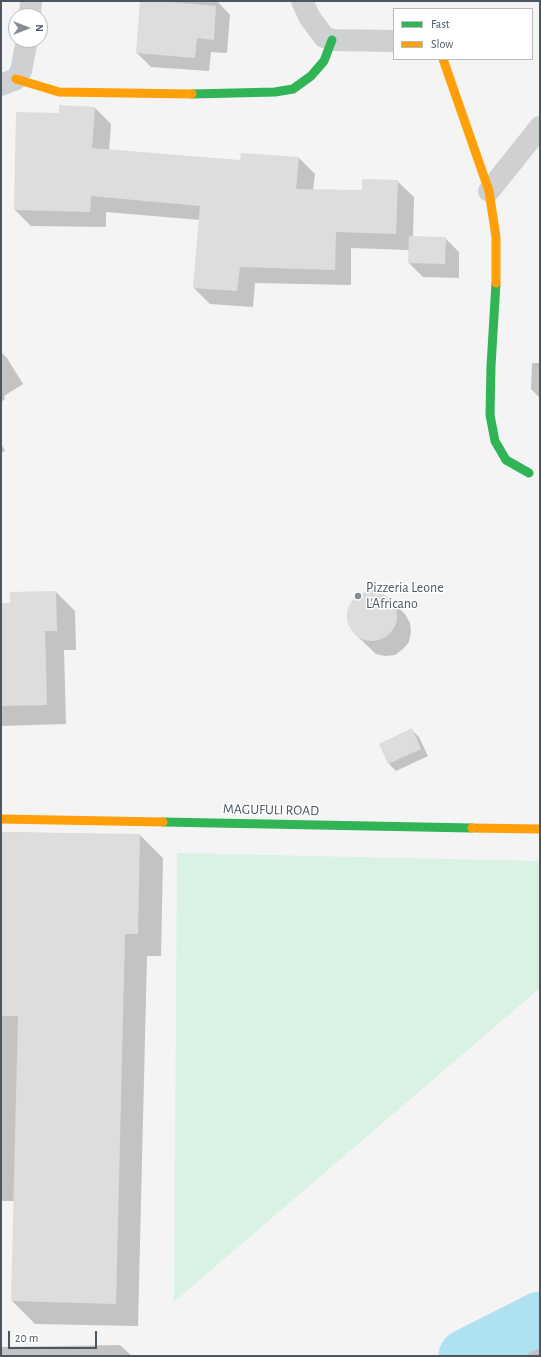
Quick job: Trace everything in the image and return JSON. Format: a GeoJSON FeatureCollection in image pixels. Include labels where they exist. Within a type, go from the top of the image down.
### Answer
{"type":"FeatureCollection","features":[{"type":"Feature","properties":{"kind":"street"},"geometry":{"type":"LineString","coordinates":[[302,1],[310,18],[324,37],[332,40],[393,41]]}},
{"type":"Feature","properties":{"kind":"street"},"geometry":{"type":"LineString","coordinates":[[9,82],[59,92],[181,94],[275,92],[293,89],[311,76],[324,61],[332,40]]}},
{"type":"Feature","properties":{"kind":"street"},"geometry":{"type":"LineString","coordinates":[[9,82],[21,71],[25,48]]}},
{"type":"Feature","properties":{"kind":"street"},"geometry":{"type":"LineString","coordinates":[[443,60],[489,191],[496,237],[496,295],[491,366],[490,415],[495,441],[506,460],[529,473]]}},
{"type":"Feature","properties":{"kind":"street"},"geometry":{"type":"LineString","coordinates":[[489,191],[540,127]]}},
{"type":"Feature","properties":{"kind":"street","name":"MAGUFULI ROAD"},"geometry":{"type":"LineString","coordinates":[[1,819],[540,828]]}},
{"type":"Feature","properties":{"kind":"green space"},"geometry":{"type":"Polygon","coordinates":[[[177,853],[540,861],[540,988],[174,1302],[177,853]]]}},
{"type":"Feature","properties":{"kind":"building"},"geometry":{"type":"Polygon","coordinates":[[[140,1],[216,6],[214,40],[197,38],[195,58],[136,53],[140,1]]]}},
{"type":"Feature","properties":{"kind":"building"},"geometry":{"type":"Polygon","coordinates":[[[59,105],[95,107],[92,148],[240,160],[241,153],[299,157],[296,189],[362,190],[362,179],[398,180],[396,234],[336,232],[335,270],[240,267],[237,291],[193,288],[200,206],[91,196],[90,212],[14,210],[16,112],[59,113],[59,105]]]}},
{"type":"Feature","properties":{"kind":"building"},"geometry":{"type":"Polygon","coordinates":[[[409,236],[446,237],[445,264],[408,263],[409,236]]]}},
{"type":"Feature","properties":{"kind":"building"},"geometry":{"type":"Polygon","coordinates":[[[56,591],[57,631],[45,631],[47,705],[1,706],[1,603],[10,603],[10,592],[56,591]]]}},
{"type":"Feature","properties":{"kind":"building"},"geometry":{"type":"Polygon","coordinates":[[[367,591],[377,591],[390,598],[397,611],[397,621],[390,634],[377,641],[367,641],[358,637],[351,630],[347,621],[347,611],[351,602],[358,595],[367,591]]]}},
{"type":"Feature","properties":{"kind":"building"},"geometry":{"type":"Polygon","coordinates":[[[412,728],[421,749],[388,764],[379,744],[412,728]]]}},
{"type":"Feature","properties":{"kind":"building"},"geometry":{"type":"Polygon","coordinates":[[[1,832],[140,834],[138,934],[125,934],[116,1304],[11,1301],[18,1016],[1,1016],[1,832]]]}},
{"type":"Feature","properties":{"kind":"waterway"},"geometry":{"type":"LineString","coordinates":[[465,1356],[540,1318]]}},
{"type":"Feature","properties":{"kind":"traffic: fast"},"geometry":{"type":"LineString","coordinates":[[192,94],[275,92],[293,89],[311,76],[324,61],[332,40]]}},
{"type":"Feature","properties":{"kind":"traffic: fast"},"geometry":{"type":"LineString","coordinates":[[496,283],[491,366],[490,415],[495,441],[506,460],[529,473]]}},
{"type":"Feature","properties":{"kind":"traffic: fast"},"geometry":{"type":"LineString","coordinates":[[163,822],[472,828]]}},
{"type":"Feature","properties":{"kind":"traffic: slow"},"geometry":{"type":"LineString","coordinates":[[443,60],[489,191],[496,237],[496,283]]}},
{"type":"Feature","properties":{"kind":"traffic: slow"},"geometry":{"type":"LineString","coordinates":[[16,79],[59,92],[192,94]]}},
{"type":"Feature","properties":{"kind":"traffic: slow"},"geometry":{"type":"LineString","coordinates":[[1,819],[163,822]]}},
{"type":"Feature","properties":{"kind":"traffic: slow"},"geometry":{"type":"LineString","coordinates":[[472,828],[540,829]]}},
{"type":"Feature","properties":{"kind":"place","name":"Pizzeria Leone L'Africano"},"geometry":{"type":"Point","coordinates":[358,596]}}]}
